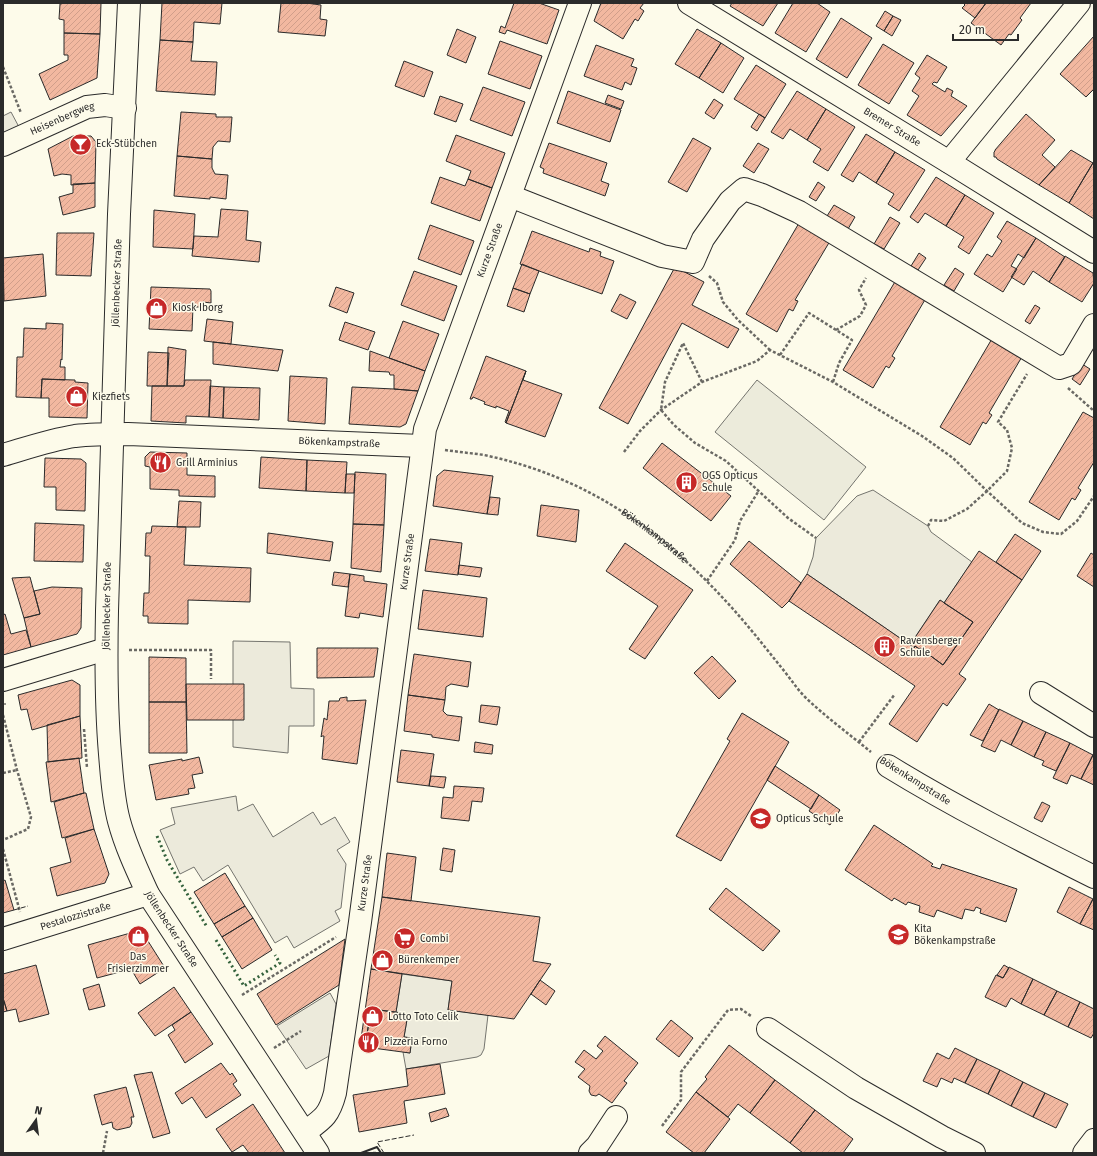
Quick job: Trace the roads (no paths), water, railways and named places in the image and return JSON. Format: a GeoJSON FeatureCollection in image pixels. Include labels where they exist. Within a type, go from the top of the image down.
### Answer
{"type":"FeatureCollection","features":[{"type":"Feature","properties":{"kind":"street","name":"Jöllenbecker Straße"},"geometry":{"type":"LineString","coordinates":[[130,3],[119,214],[106,649],[108,732],[114,796],[119,821],[131,858],[148,894],[318,1153]]}},
{"type":"Feature","properties":{"kind":"street","name":"Kurze Straße"},"geometry":{"type":"LineString","coordinates":[[305,1132],[323,1119],[329,1112],[332,1103],[343,1039],[360,922],[425,429],[580,3]]}},
{"type":"Feature","properties":{"kind":"street","name":"Bremer Straße"},"geometry":{"type":"LineString","coordinates":[[689,3],[1094,252]]}},
{"type":"Feature","properties":{"kind":"street"},"geometry":{"type":"LineString","coordinates":[[949,162],[1079,3]]}},
{"type":"Feature","properties":{"kind":"street","name":"Heisenbergweg"},"geometry":{"type":"LineString","coordinates":[[3,145],[29,132],[88,107],[105,105],[125,108]]}},
{"type":"Feature","properties":{"kind":"street"},"geometry":{"type":"LineString","coordinates":[[510,196],[662,256],[693,262],[703,239],[730,201],[744,189],[762,195],[798,212],[1060,368],[1071,364],[1094,325]]}},
{"type":"Feature","properties":{"kind":"street","name":"Bökenkampstraße"},"geometry":{"type":"LineString","coordinates":[[3,455],[52,441],[74,436],[95,434],[422,446]]}},
{"type":"Feature","properties":{"kind":"street"},"geometry":{"type":"LineString","coordinates":[[3,680],[106,649]]}},
{"type":"Feature","properties":{"kind":"street"},"geometry":{"type":"LineString","coordinates":[[1041,693],[1094,726]]}},
{"type":"Feature","properties":{"kind":"street","name":"Bökenkampstraße"},"geometry":{"type":"LineString","coordinates":[[888,766],[933,794],[1094,877]]}},
{"type":"Feature","properties":{"kind":"street","name":"Pestalozzistraße"},"geometry":{"type":"LineString","coordinates":[[3,939],[148,894]]}},
{"type":"Feature","properties":{"kind":"street"},"geometry":{"type":"LineString","coordinates":[[768,1029],[856,1088],[942,1137],[974,1153]]}},
{"type":"Feature","properties":{"kind":"street"},"geometry":{"type":"LineString","coordinates":[[590,1153],[616,1117]]}},
{"type":"Feature","properties":{"kind":"street"},"geometry":{"type":"LineString","coordinates":[[1084,1153],[1094,1140]]}},
{"type":"Feature","properties":{"kind":"place","name":"Eck-Stübchen"},"geometry":{"type":"Point","coordinates":[80,144]}},
{"type":"Feature","properties":{"kind":"place","name":"Kiosk Iborg"},"geometry":{"type":"Point","coordinates":[157,308]}},
{"type":"Feature","properties":{"kind":"place","name":"Kiezfiets"},"geometry":{"type":"Point","coordinates":[76,397]}},
{"type":"Feature","properties":{"kind":"place","name":"Grill Arminius"},"geometry":{"type":"Point","coordinates":[160,463]}},
{"type":"Feature","properties":{"kind":"place","name":"OGS Opticus Schule"},"geometry":{"type":"Point","coordinates":[687,482]}},
{"type":"Feature","properties":{"kind":"place","name":"Ravensberger Schule"},"geometry":{"type":"Point","coordinates":[884,647]}},
{"type":"Feature","properties":{"kind":"place","name":"Opticus Schule"},"geometry":{"type":"Point","coordinates":[761,819]}},
{"type":"Feature","properties":{"kind":"place","name":"Kita Bökenkampstraße"},"geometry":{"type":"Point","coordinates":[899,935]}},
{"type":"Feature","properties":{"kind":"place","name":"Das Frisierzimmer"},"geometry":{"type":"Point","coordinates":[138,937]}},
{"type":"Feature","properties":{"kind":"place","name":"Combi"},"geometry":{"type":"Point","coordinates":[404,939]}},
{"type":"Feature","properties":{"kind":"place","name":"Bürenkemper"},"geometry":{"type":"Point","coordinates":[382,960]}},
{"type":"Feature","properties":{"kind":"place","name":"Lotto Toto Celik"},"geometry":{"type":"Point","coordinates":[372,1017]}},
{"type":"Feature","properties":{"kind":"place","name":"Pizzeria Forno"},"geometry":{"type":"Point","coordinates":[369,1042]}}]}
